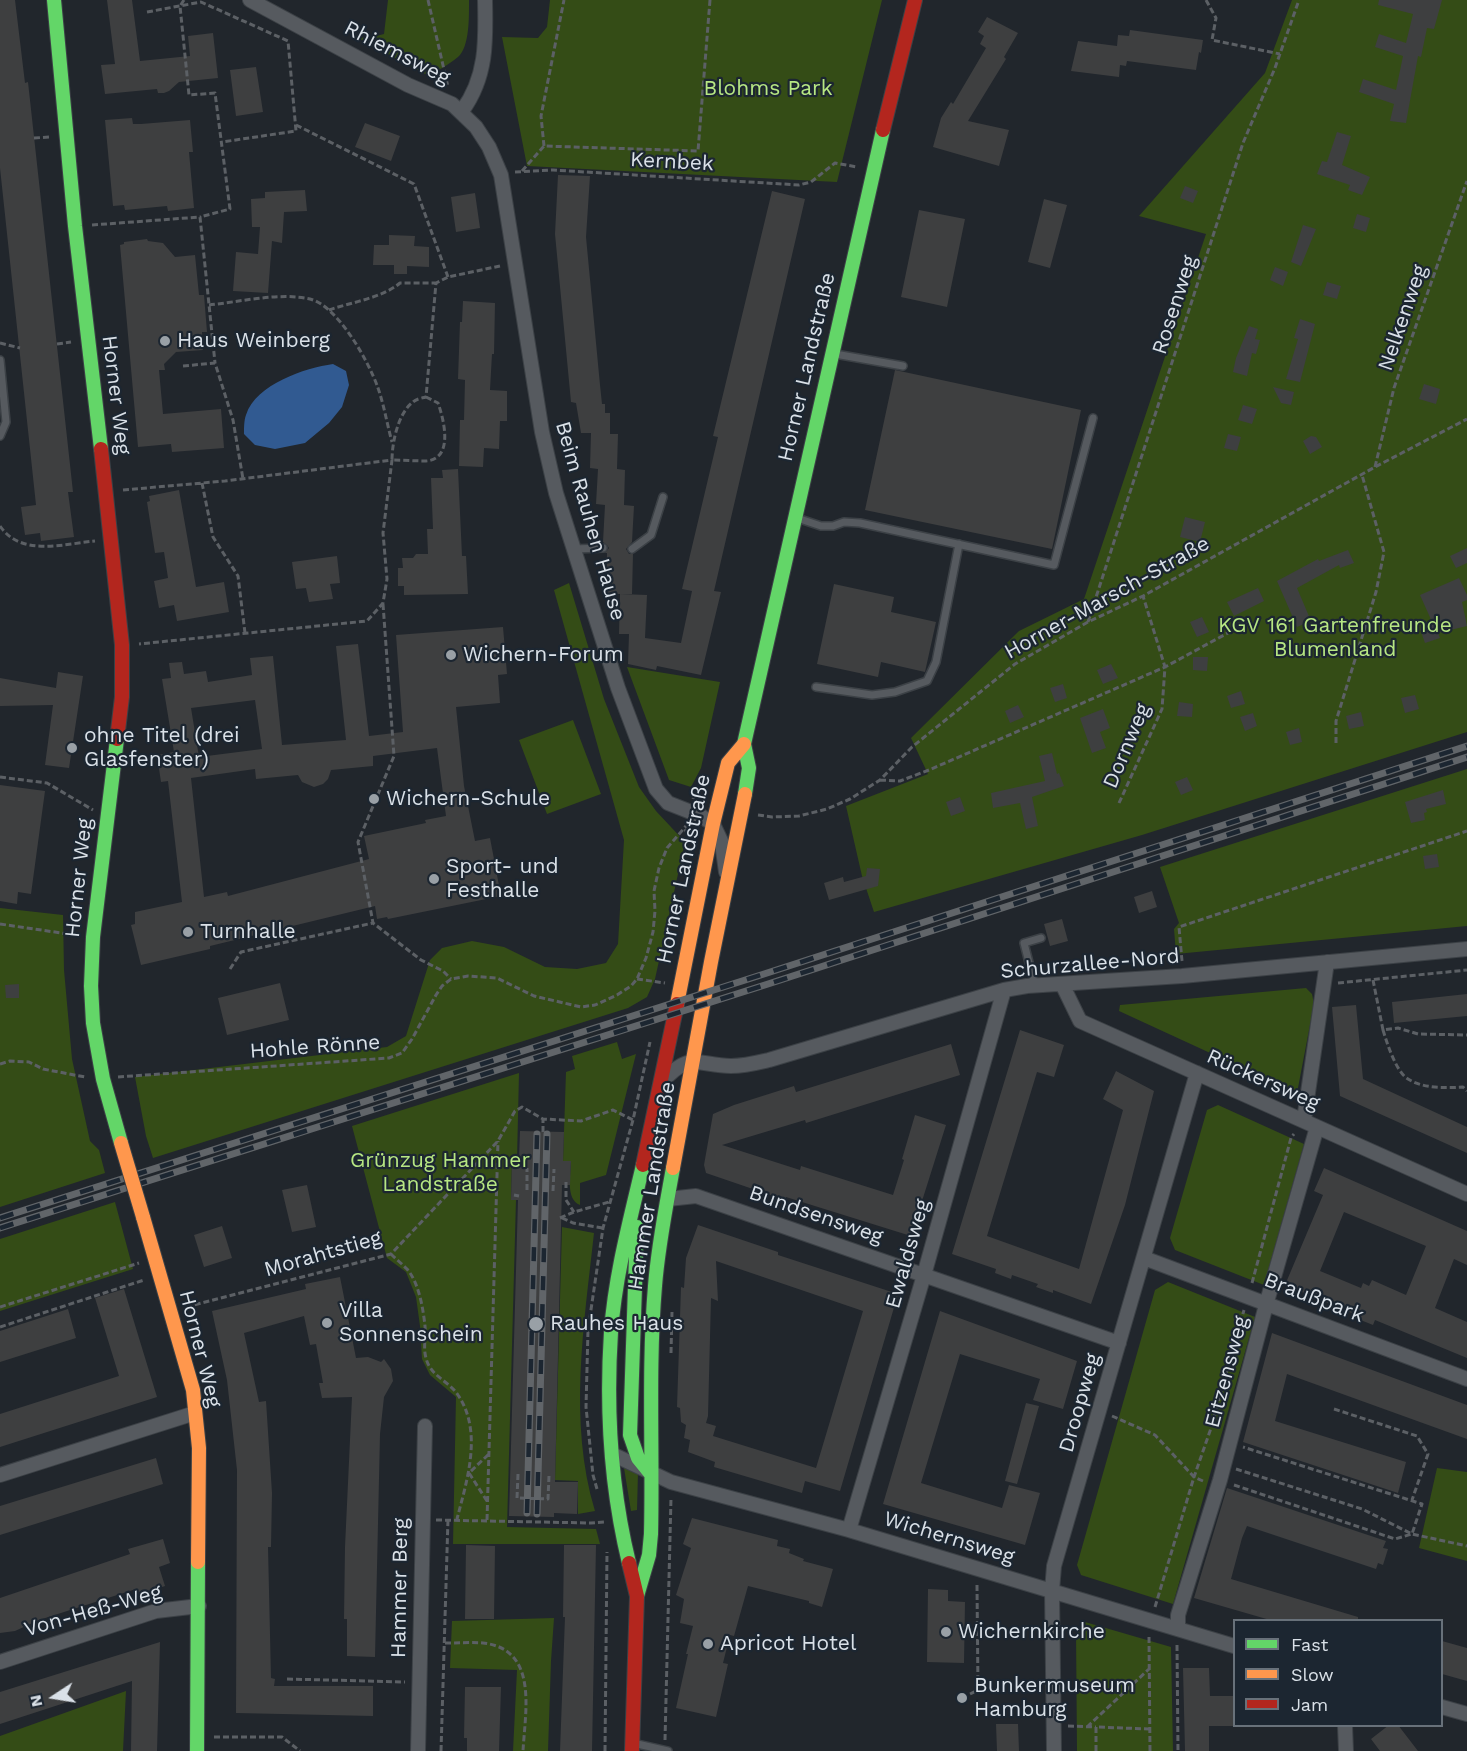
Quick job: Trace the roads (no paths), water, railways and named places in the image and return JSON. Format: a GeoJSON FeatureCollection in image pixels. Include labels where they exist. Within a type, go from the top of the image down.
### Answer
{"type":"FeatureCollection","features":[{"type":"Feature","properties":{"kind":"main road","name":"Horner Weg"},"geometry":{"type":"LineString","coordinates":[[54,0],[75,226],[112,539],[122,645],[122,697],[93,937],[91,986],[93,1023],[103,1079],[193,1390],[199,1448],[197,1744]]}},
{"type":"Feature","properties":{"kind":"main road","name":"Horner Landstraße"},"geometry":{"type":"LineString","coordinates":[[705,998],[749,768],[744,744],[873,170],[915,0]]}},
{"type":"Feature","properties":{"kind":"main road","name":"Horner Landstraße"},"geometry":{"type":"LineString","coordinates":[[676,1007],[713,824],[728,763],[744,744]]}},
{"type":"Feature","properties":{"kind":"main road","name":"Hammer Landstraße"},"geometry":{"type":"LineString","coordinates":[[632,1747],[637,1596],[650,1545],[655,1278],[705,998]]}},
{"type":"Feature","properties":{"kind":"main road","name":"Hammer Landstraße"},"geometry":{"type":"LineString","coordinates":[[637,1596],[624,1544],[612,1454],[611,1331],[621,1261],[676,1007]]}},
{"type":"Feature","properties":{"kind":"main road"},"geometry":{"type":"LineString","coordinates":[[639,1179],[630,1435],[639,1458],[651,1474]]}},
{"type":"Feature","properties":{"kind":"street","name":"Rhiemsweg"},"geometry":{"type":"LineString","coordinates":[[250,0],[408,85],[457,108]]}},
{"type":"Feature","properties":{"kind":"street"},"geometry":{"type":"LineString","coordinates":[[457,108],[479,82],[483,59],[485,0]]}},
{"type":"Feature","properties":{"kind":"street","name":"Beim Rauhen Hause"},"geometry":{"type":"LineString","coordinates":[[457,108],[476,127],[489,147],[501,175],[517,263],[542,432],[556,493],[634,737],[656,789],[668,803],[701,816],[713,824]]}},
{"type":"Feature","properties":{"kind":"street"},"geometry":{"type":"LineString","coordinates":[[713,824],[722,843],[727,883]]}},
{"type":"Feature","properties":{"kind":"street","name":"Schurzallee-Nord"},"geometry":{"type":"LineString","coordinates":[[694,1061],[730,1066],[769,1060],[1004,990],[1182,976],[1467,948]]}},
{"type":"Feature","properties":{"kind":"street"},"geometry":{"type":"LineString","coordinates":[[1304,1120],[1327,962]]}},
{"type":"Feature","properties":{"kind":"street","name":"Rückersweg"},"geometry":{"type":"LineString","coordinates":[[1062,984],[1080,1021],[1467,1194]]}},
{"type":"Feature","properties":{"kind":"street","name":"Ewaldsweg"},"geometry":{"type":"LineString","coordinates":[[849,1530],[1004,990]]}},
{"type":"Feature","properties":{"kind":"street"},"geometry":{"type":"LineString","coordinates":[[661,1083],[673,1070],[684,1063],[694,1061]]}},
{"type":"Feature","properties":{"kind":"street","name":"Droopweg"},"geometry":{"type":"LineString","coordinates":[[1054,1751],[1052,1591],[1054,1566],[1197,1073]]}},
{"type":"Feature","properties":{"kind":"street","name":"Eitzensweg"},"geometry":{"type":"LineString","coordinates":[[1176,1628],[1220,1480],[1266,1305],[1317,1126]]}},
{"type":"Feature","properties":{"kind":"street","name":"Bundsensweg"},"geometry":{"type":"LineString","coordinates":[[668,1198],[696,1196],[1119,1343]]}},
{"type":"Feature","properties":{"kind":"street","name":"Braußpark"},"geometry":{"type":"LineString","coordinates":[[1144,1258],[1248,1295],[1266,1305],[1467,1379]]}},
{"type":"Feature","properties":{"kind":"street"},"geometry":{"type":"LineString","coordinates":[[0,1475],[195,1413]]}},
{"type":"Feature","properties":{"kind":"street","name":"Hammer Berg"},"geometry":{"type":"LineString","coordinates":[[418,1751],[425,1426]]}},
{"type":"Feature","properties":{"kind":"street","name":"Wichernsweg"},"geometry":{"type":"LineString","coordinates":[[612,1454],[671,1482],[849,1530],[1233,1646]]}},
{"type":"Feature","properties":{"kind":"street","name":"Von-Heß-Weg"},"geometry":{"type":"LineString","coordinates":[[0,1662],[156,1611],[199,1606]]}},
{"type":"Feature","properties":{"kind":"street"},"geometry":{"type":"LineString","coordinates":[[1443,1707],[1467,1714]]}},
{"type":"Feature","properties":{"kind":"street"},"geometry":{"type":"LineString","coordinates":[[1345,1727],[1346,1751]]}},
{"type":"Feature","properties":{"kind":"lane"},"geometry":{"type":"LineString","coordinates":[[832,353],[903,366]]}},
{"type":"Feature","properties":{"kind":"lane"},"geometry":{"type":"LineString","coordinates":[[0,360],[6,422],[0,436]]}},
{"type":"Feature","properties":{"kind":"lane"},"geometry":{"type":"LineString","coordinates":[[795,518],[821,526],[833,526],[844,522],[860,523],[1054,565],[1093,418]]}},
{"type":"Feature","properties":{"kind":"lane"},"geometry":{"type":"LineString","coordinates":[[632,549],[651,535],[663,497]]}},
{"type":"Feature","properties":{"kind":"lane"},"geometry":{"type":"LineString","coordinates":[[816,687],[872,695],[895,692],[927,681],[936,662],[959,544]]}},
{"type":"Feature","properties":{"kind":"lane"},"geometry":{"type":"LineString","coordinates":[[573,549],[603,548]]}},
{"type":"Feature","properties":{"kind":"lane"},"geometry":{"type":"LineString","coordinates":[[1035,986],[1024,943],[1041,938]]}},
{"type":"Feature","properties":{"kind":"lane"},"geometry":{"type":"LineString","coordinates":[[632,1747],[668,1751]]}},
{"type":"Feature","properties":{"kind":"water"},"geometry":{"type":"Polygon","coordinates":[[[333,364],[346,371],[349,385],[342,407],[329,423],[305,443],[275,449],[255,445],[244,434],[244,422],[251,404],[271,386],[309,369],[333,364]]]}},
{"type":"Feature","properties":{"kind":"railway"},"geometry":{"type":"LineString","coordinates":[[0,1218],[1467,746]]}},
{"type":"Feature","properties":{"kind":"railway"},"geometry":{"type":"LineString","coordinates":[[0,1228],[768,984],[1467,757]]}},
{"type":"Feature","properties":{"kind":"railway"},"geometry":{"type":"LineString","coordinates":[[527,1513],[537,1134]]}},
{"type":"Feature","properties":{"kind":"railway"},"geometry":{"type":"LineString","coordinates":[[537,1514],[547,1134]]}},
{"type":"Feature","properties":{"kind":"place","name":"Haus Weinberg"},"geometry":{"type":"Point","coordinates":[165,341]}},
{"type":"Feature","properties":{"kind":"place","name":"Wichern-Forum"},"geometry":{"type":"Point","coordinates":[451,655]}},
{"type":"Feature","properties":{"kind":"place","name":"ohne Titel (drei Glasfenster)"},"geometry":{"type":"Point","coordinates":[72,748]}},
{"type":"Feature","properties":{"kind":"place","name":"Wichern-Schule"},"geometry":{"type":"Point","coordinates":[374,799]}},
{"type":"Feature","properties":{"kind":"place","name":"Sport- und Festhalle"},"geometry":{"type":"Point","coordinates":[434,879]}},
{"type":"Feature","properties":{"kind":"place","name":"Turnhalle"},"geometry":{"type":"Point","coordinates":[188,932]}},
{"type":"Feature","properties":{"kind":"place","name":"Villa Sonnenschein"},"geometry":{"type":"Point","coordinates":[327,1323]}},
{"type":"Feature","properties":{"kind":"place","name":"Rauhes Haus"},"geometry":{"type":"Point","coordinates":[536,1324]}},
{"type":"Feature","properties":{"kind":"place","name":"Wichernkirche"},"geometry":{"type":"Point","coordinates":[946,1632]}},
{"type":"Feature","properties":{"kind":"place","name":"Apricot Hotel"},"geometry":{"type":"Point","coordinates":[708,1644]}},
{"type":"Feature","properties":{"kind":"place","name":"Bunkermuseum Hamburg"},"geometry":{"type":"Point","coordinates":[962,1698]}},
{"type":"Feature","properties":{"kind":"park label","name":"Blohms Park"},"geometry":{"type":"Point","coordinates":[768,89]}},
{"type":"Feature","properties":{"kind":"park label","name":"KGV 161 Gartenfreunde Blumenland"},"geometry":{"type":"Point","coordinates":[1335,638]}},
{"type":"Feature","properties":{"kind":"park label","name":"Grünzug Hammer Landstraße"},"geometry":{"type":"Point","coordinates":[440,1173]}}]}
